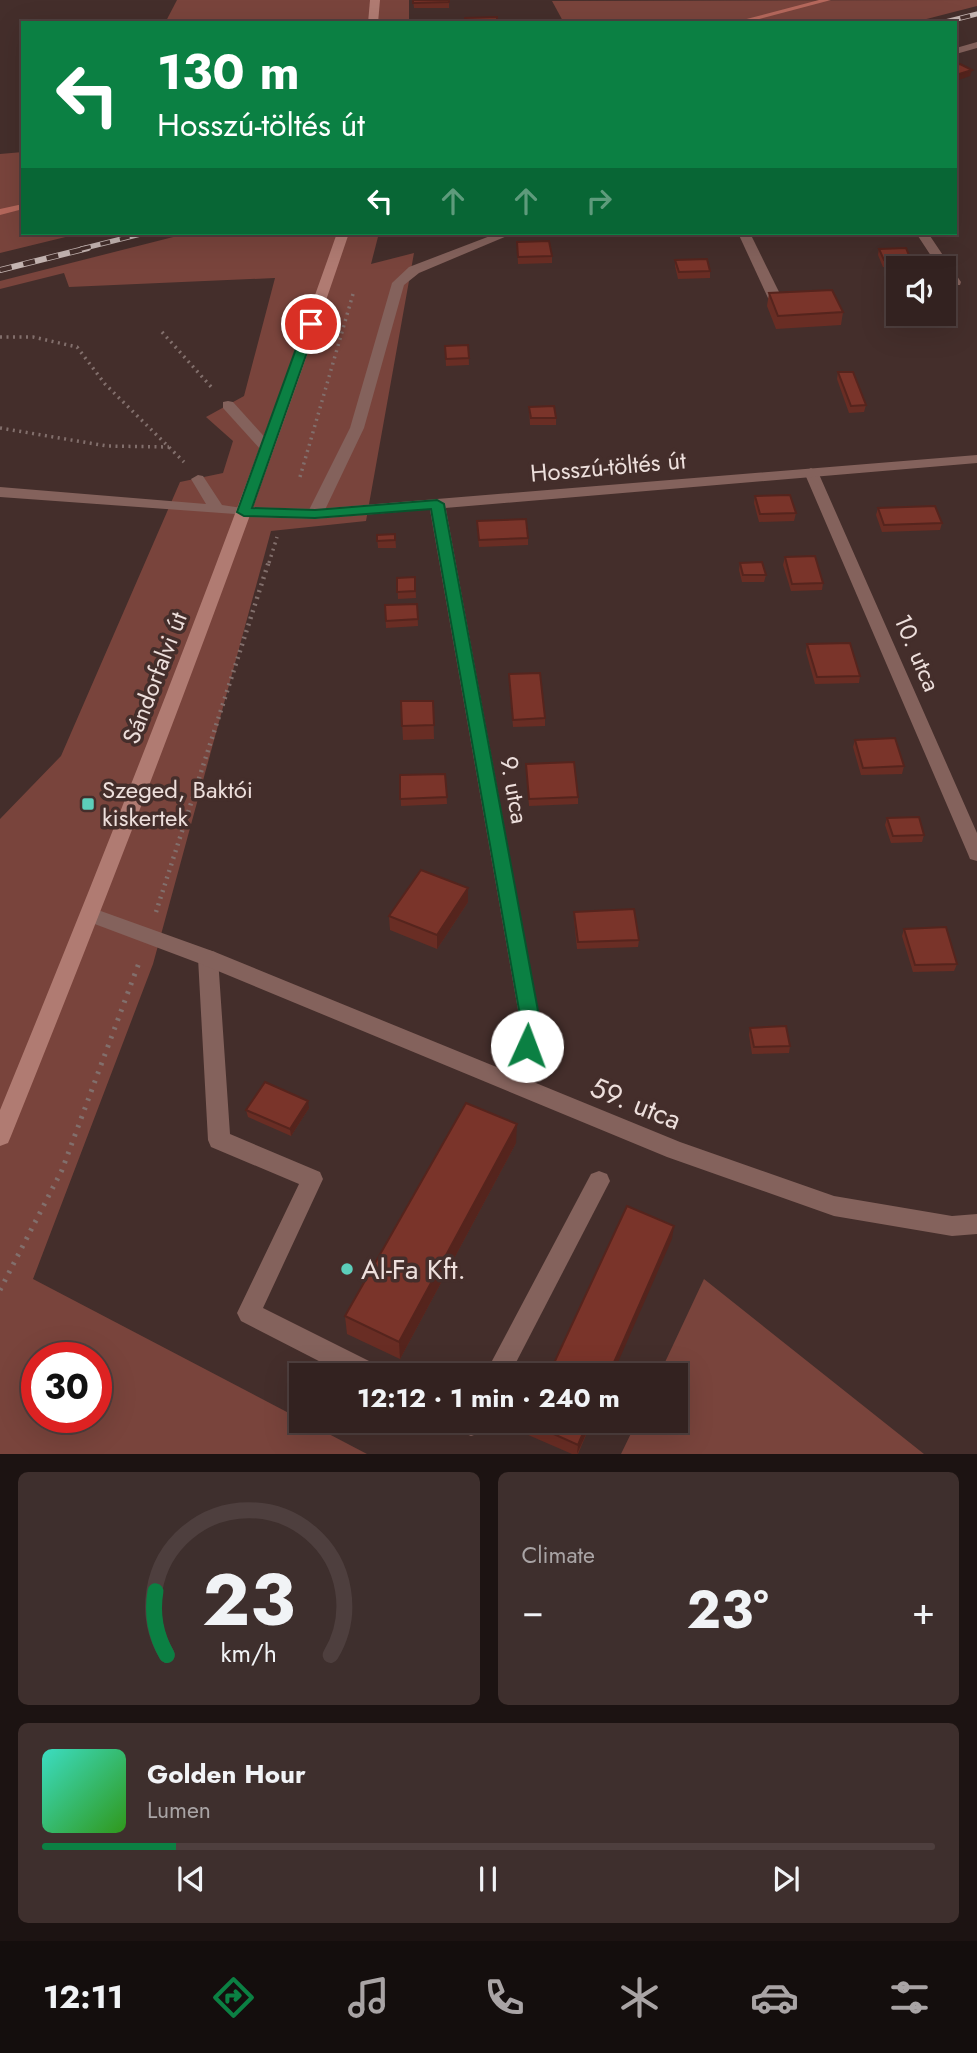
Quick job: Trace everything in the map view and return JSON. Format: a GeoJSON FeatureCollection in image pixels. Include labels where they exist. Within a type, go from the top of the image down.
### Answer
{"type":"FeatureCollection","features":[{"type":"Feature","properties":{"kind":"main road"},"geometry":{"type":"LineString","coordinates":[[373,21],[375,0]]}},
{"type":"Feature","properties":{"kind":"main road","name":"Sándorfalvi út"},"geometry":{"type":"LineString","coordinates":[[0,1136],[91,915],[244,512],[342,235]]}},
{"type":"Feature","properties":{"kind":"street"},"geometry":{"type":"LineString","coordinates":[[957,51],[977,45]]}},
{"type":"Feature","properties":{"kind":"street"},"geometry":{"type":"LineString","coordinates":[[315,514],[357,428],[398,283],[414,270],[503,235]]}},
{"type":"Feature","properties":{"kind":"street"},"geometry":{"type":"LineString","coordinates":[[745,235],[775,298]]}},
{"type":"Feature","properties":{"kind":"street"},"geometry":{"type":"LineString","coordinates":[[923,235],[937,256]]}},
{"type":"Feature","properties":{"kind":"street"},"geometry":{"type":"LineString","coordinates":[[228,405],[267,447]]}},
{"type":"Feature","properties":{"kind":"street","name":"Hosszú-töltés út"},"geometry":{"type":"LineString","coordinates":[[0,492],[285,515],[315,514],[977,459]]}},
{"type":"Feature","properties":{"kind":"street","name":"10. utca"},"geometry":{"type":"LineString","coordinates":[[811,472],[977,854]]}},
{"type":"Feature","properties":{"kind":"street"},"geometry":{"type":"LineString","coordinates":[[198,479],[218,510]]}},
{"type":"Feature","properties":{"kind":"street","name":"9. utca"},"geometry":{"type":"LineString","coordinates":[[437,504],[531,1027],[519,1086]]}},
{"type":"Feature","properties":{"kind":"street","name":"59. utca"},"geometry":{"type":"LineString","coordinates":[[91,915],[208,958],[675,1150],[834,1206],[952,1226],[977,1224]]}},
{"type":"Feature","properties":{"kind":"street"},"geometry":{"type":"LineString","coordinates":[[208,958],[219,1140],[312,1179],[249,1313],[348,1363]]}},
{"type":"Feature","properties":{"kind":"street"},"geometry":{"type":"LineString","coordinates":[[503,1363],[599,1181]]}},
{"type":"Feature","properties":{"kind":"path"},"geometry":{"type":"LineString","coordinates":[[0,1290],[25,1250],[66,1166],[148,934],[285,515],[294,500],[355,284]]}},
{"type":"Feature","properties":{"kind":"path"},"geometry":{"type":"LineString","coordinates":[[162,332],[228,405]]}},
{"type":"Feature","properties":{"kind":"path"},"geometry":{"type":"LineString","coordinates":[[0,337],[33,337],[77,347],[105,384],[169,447],[107,446],[0,428]]}},
{"type":"Feature","properties":{"kind":"shaded area"},"geometry":{"type":"Polygon","coordinates":[[[177,0],[409,0],[409,21],[166,21],[177,0]]]}},
{"type":"Feature","properties":{"kind":"shaded area"},"geometry":{"type":"Polygon","coordinates":[[[977,0],[977,6],[919,21],[563,21],[552,1],[977,0]]]}},
{"type":"Feature","properties":{"kind":"shaded area"},"geometry":{"type":"Polygon","coordinates":[[[21,152],[21,235],[74,235],[0,253],[0,154],[21,152]]]}},
{"type":"Feature","properties":{"kind":"shaded area"},"geometry":{"type":"Polygon","coordinates":[[[181,235],[378,235],[371,264],[414,253],[366,521],[271,531],[153,964],[33,1279],[289,1413],[289,1433],[327,1433],[367,1454],[0,1454],[0,819],[61,756],[180,482],[223,473],[233,441],[206,417],[244,396],[275,278],[69,287],[64,273],[0,289],[0,281],[181,235]]]}},
{"type":"Feature","properties":{"kind":"shaded area"},"geometry":{"type":"Polygon","coordinates":[[[704,1279],[924,1454],[621,1454],[631,1433],[688,1433],[688,1363],[665,1363],[704,1279]]]}},
{"type":"Feature","properties":{"kind":"building"},"geometry":{"type":"Polygon","coordinates":[[[413,0],[449,0],[449,2],[413,3],[413,0]]]}},
{"type":"Feature","properties":{"kind":"building"},"geometry":{"type":"Polygon","coordinates":[[[497,17],[497,21],[465,21],[465,18],[497,17]]]}},
{"type":"Feature","properties":{"kind":"building"},"geometry":{"type":"Polygon","coordinates":[[[960,64],[972,70],[957,75],[957,65],[960,64]]]}},
{"type":"Feature","properties":{"kind":"building"},"geometry":{"type":"Polygon","coordinates":[[[549,241],[552,256],[518,257],[517,242],[549,241]]]}},
{"type":"Feature","properties":{"kind":"building"},"geometry":{"type":"Polygon","coordinates":[[[906,248],[909,256],[886,256],[884,260],[879,249],[906,248]]]}},
{"type":"Feature","properties":{"kind":"building"},"geometry":{"type":"Polygon","coordinates":[[[707,259],[710,271],[679,272],[675,260],[707,259]]]}},
{"type":"Feature","properties":{"kind":"building"},"geometry":{"type":"Polygon","coordinates":[[[832,290],[843,312],[778,316],[769,293],[832,290]]]}},
{"type":"Feature","properties":{"kind":"building"},"geometry":{"type":"Polygon","coordinates":[[[468,345],[469,358],[446,359],[445,346],[468,345]]]}},
{"type":"Feature","properties":{"kind":"building"},"geometry":{"type":"Polygon","coordinates":[[[838,372],[853,372],[866,405],[851,406],[838,372]]]}},
{"type":"Feature","properties":{"kind":"building"},"geometry":{"type":"Polygon","coordinates":[[[554,406],[556,418],[531,418],[529,407],[554,406]]]}},
{"type":"Feature","properties":{"kind":"building"},"geometry":{"type":"Polygon","coordinates":[[[790,495],[796,513],[760,514],[755,496],[790,495]]]}},
{"type":"Feature","properties":{"kind":"building"},"geometry":{"type":"Polygon","coordinates":[[[935,506],[942,523],[884,525],[878,508],[935,506]]]}},
{"type":"Feature","properties":{"kind":"building"},"geometry":{"type":"Polygon","coordinates":[[[526,519],[528,538],[479,540],[477,521],[526,519]]]}},
{"type":"Feature","properties":{"kind":"building"},"geometry":{"type":"Polygon","coordinates":[[[395,534],[395,540],[377,541],[377,535],[395,534]]]}},
{"type":"Feature","properties":{"kind":"building"},"geometry":{"type":"Polygon","coordinates":[[[815,556],[823,583],[792,584],[785,557],[815,556]]]}},
{"type":"Feature","properties":{"kind":"building"},"geometry":{"type":"Polygon","coordinates":[[[762,562],[766,575],[743,575],[740,563],[762,562]]]}},
{"type":"Feature","properties":{"kind":"building"},"geometry":{"type":"Polygon","coordinates":[[[415,577],[415,591],[397,592],[397,578],[415,577]]]}},
{"type":"Feature","properties":{"kind":"building"},"geometry":{"type":"Polygon","coordinates":[[[417,604],[418,619],[386,621],[385,605],[417,604]]]}},
{"type":"Feature","properties":{"kind":"building"},"geometry":{"type":"Polygon","coordinates":[[[850,643],[860,676],[817,677],[807,644],[850,643]]]}},
{"type":"Feature","properties":{"kind":"building"},"geometry":{"type":"Polygon","coordinates":[[[540,673],[545,718],[513,720],[509,674],[540,673]]]}},
{"type":"Feature","properties":{"kind":"building"},"geometry":{"type":"Polygon","coordinates":[[[401,701],[433,701],[434,725],[402,726],[401,701]]]}},
{"type":"Feature","properties":{"kind":"building"},"geometry":{"type":"Polygon","coordinates":[[[895,738],[904,766],[863,768],[855,740],[895,738]]]}},
{"type":"Feature","properties":{"kind":"building"},"geometry":{"type":"Polygon","coordinates":[[[574,762],[578,797],[529,799],[526,764],[574,762]]]}},
{"type":"Feature","properties":{"kind":"building"},"geometry":{"type":"Polygon","coordinates":[[[445,774],[447,797],[400,799],[400,775],[445,774]]]}},
{"type":"Feature","properties":{"kind":"building"},"geometry":{"type":"Polygon","coordinates":[[[919,817],[924,835],[893,836],[887,818],[919,817]]]}},
{"type":"Feature","properties":{"kind":"building"},"geometry":{"type":"Polygon","coordinates":[[[421,870],[468,888],[437,935],[389,916],[421,870]]]}},
{"type":"Feature","properties":{"kind":"building"},"geometry":{"type":"Polygon","coordinates":[[[634,909],[639,940],[578,942],[574,912],[634,909]]]}},
{"type":"Feature","properties":{"kind":"building"},"geometry":{"type":"Polygon","coordinates":[[[946,927],[957,964],[915,965],[904,929],[946,927]]]}},
{"type":"Feature","properties":{"kind":"building"},"geometry":{"type":"Polygon","coordinates":[[[786,1026],[790,1046],[754,1047],[750,1028],[786,1026]]]}},
{"type":"Feature","properties":{"kind":"building"},"geometry":{"type":"Polygon","coordinates":[[[265,1082],[308,1101],[290,1129],[246,1110],[265,1082]]]}},
{"type":"Feature","properties":{"kind":"building"},"geometry":{"type":"Polygon","coordinates":[[[466,1103],[517,1124],[399,1342],[345,1316],[466,1103]]]}},
{"type":"Feature","properties":{"kind":"building"},"geometry":{"type":"Polygon","coordinates":[[[627,1206],[674,1226],[614,1363],[554,1363],[627,1206]]]}},
{"type":"Feature","properties":{"kind":"building"},"geometry":{"type":"Polygon","coordinates":[[[551,1433],[583,1433],[578,1445],[551,1433]]]}},
{"type":"Feature","properties":{"kind":"waterway"},"geometry":{"type":"LineString","coordinates":[[742,21],[828,0]]}},
{"type":"Feature","properties":{"kind":"waterway"},"geometry":{"type":"LineString","coordinates":[[0,212],[21,207]]}},
{"type":"Feature","properties":{"kind":"railway"},"geometry":{"type":"LineString","coordinates":[[949,21],[977,14]]}},
{"type":"Feature","properties":{"kind":"railway"},"geometry":{"type":"LineString","coordinates":[[81,249],[137,235]]}},
{"type":"Feature","properties":{"kind":"railway"},"geometry":{"type":"LineString","coordinates":[[0,270],[88,248]]}},
{"type":"Feature","properties":{"kind":"place","name":"Szeged, Baktói kiskertek"},"geometry":{"type":"Point","coordinates":[88,804]}},
{"type":"Feature","properties":{"kind":"place","name":"Al-Fa Kft."},"geometry":{"type":"Point","coordinates":[347,1269]}},
{"type":"Feature","properties":{"kind":"route"},"geometry":{"type":"LineString","coordinates":[[311,324],[244,512],[315,514],[437,504],[531,1027],[527,1046]]}}]}
